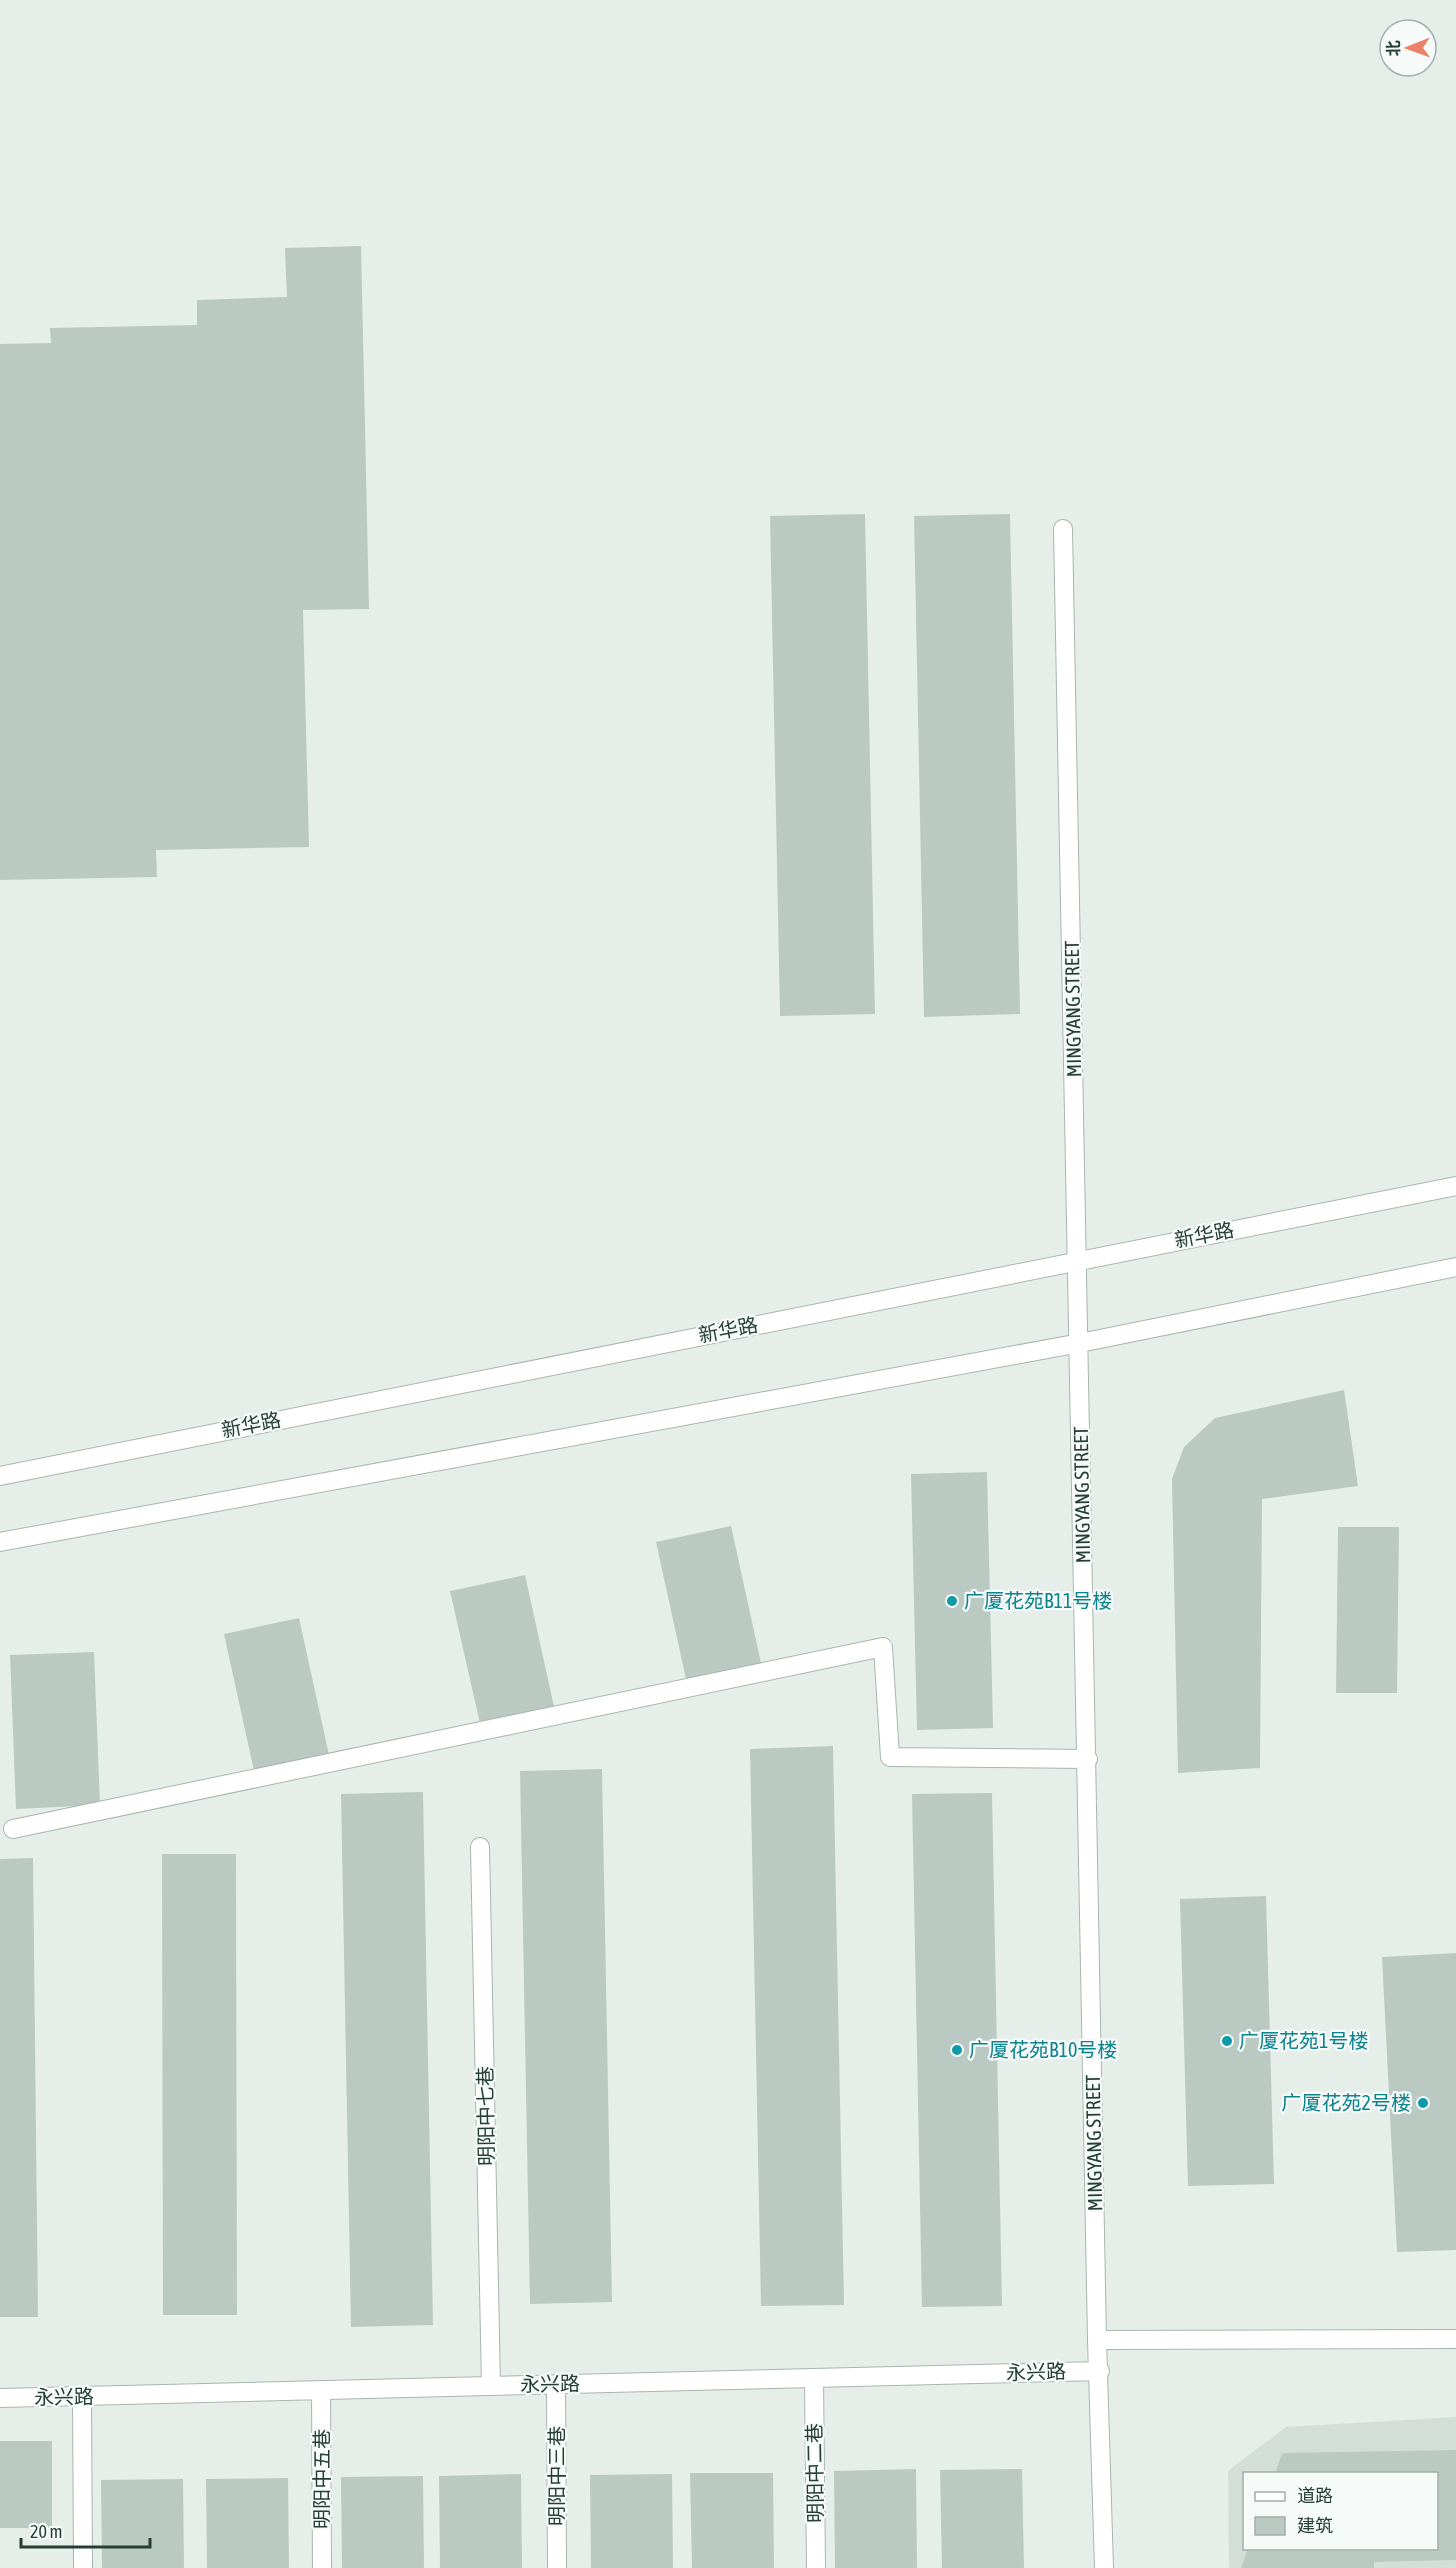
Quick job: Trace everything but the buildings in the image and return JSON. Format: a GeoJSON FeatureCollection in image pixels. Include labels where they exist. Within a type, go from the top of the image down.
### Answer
{"type":"FeatureCollection","features":[{"type":"Feature","properties":{"kind":"street","name":"MINGYANG STREET"},"geometry":{"type":"LineString","coordinates":[[1063,529],[1088,1759],[1097,2340],[1100,2371],[1104,2568]]}},
{"type":"Feature","properties":{"kind":"street","name":"新华路"},"geometry":{"type":"LineString","coordinates":[[0,1476],[1456,1186]]}},
{"type":"Feature","properties":{"kind":"street"},"geometry":{"type":"LineString","coordinates":[[0,1542],[1080,1343],[1456,1267]]}},
{"type":"Feature","properties":{"kind":"street"},"geometry":{"type":"LineString","coordinates":[[13,1829],[884,1647],[890,1757],[1088,1759]]}},
{"type":"Feature","properties":{"kind":"street","name":"明阳中七巷"},"geometry":{"type":"LineString","coordinates":[[480,1847],[491,2386]]}},
{"type":"Feature","properties":{"kind":"street"},"geometry":{"type":"LineString","coordinates":[[1097,2340],[1456,2339]]}},
{"type":"Feature","properties":{"kind":"street","name":"永兴路"},"geometry":{"type":"LineString","coordinates":[[0,2398],[1100,2371]]}},
{"type":"Feature","properties":{"kind":"street","name":"明阳中二巷"},"geometry":{"type":"LineString","coordinates":[[814,2378],[816,2568]]}},
{"type":"Feature","properties":{"kind":"street","name":"明阳中三巷"},"geometry":{"type":"LineString","coordinates":[[556,2384],[557,2568]]}},
{"type":"Feature","properties":{"kind":"street","name":"明阳中五巷"},"geometry":{"type":"LineString","coordinates":[[321,2390],[322,2568]]}},
{"type":"Feature","properties":{"kind":"street"},"geometry":{"type":"LineString","coordinates":[[81,2396],[83,2568]]}},
{"type":"Feature","properties":{"kind":"shaded area"},"geometry":{"type":"Polygon","coordinates":[[[1456,2417],[1456,2568],[1229,2568],[1228,2471],[1286,2427],[1456,2417]]]}},
{"type":"Feature","properties":{"kind":"place","name":"广厦花苑B11号楼"},"geometry":{"type":"Point","coordinates":[952,1601]}},
{"type":"Feature","properties":{"kind":"place","name":"广厦花苑1号楼"},"geometry":{"type":"Point","coordinates":[1227,2041]}},
{"type":"Feature","properties":{"kind":"place","name":"广厦花苑B10号楼"},"geometry":{"type":"Point","coordinates":[957,2050]}},
{"type":"Feature","properties":{"kind":"place","name":"广厦花苑2号楼"},"geometry":{"type":"Point","coordinates":[1423,2103]}}]}
